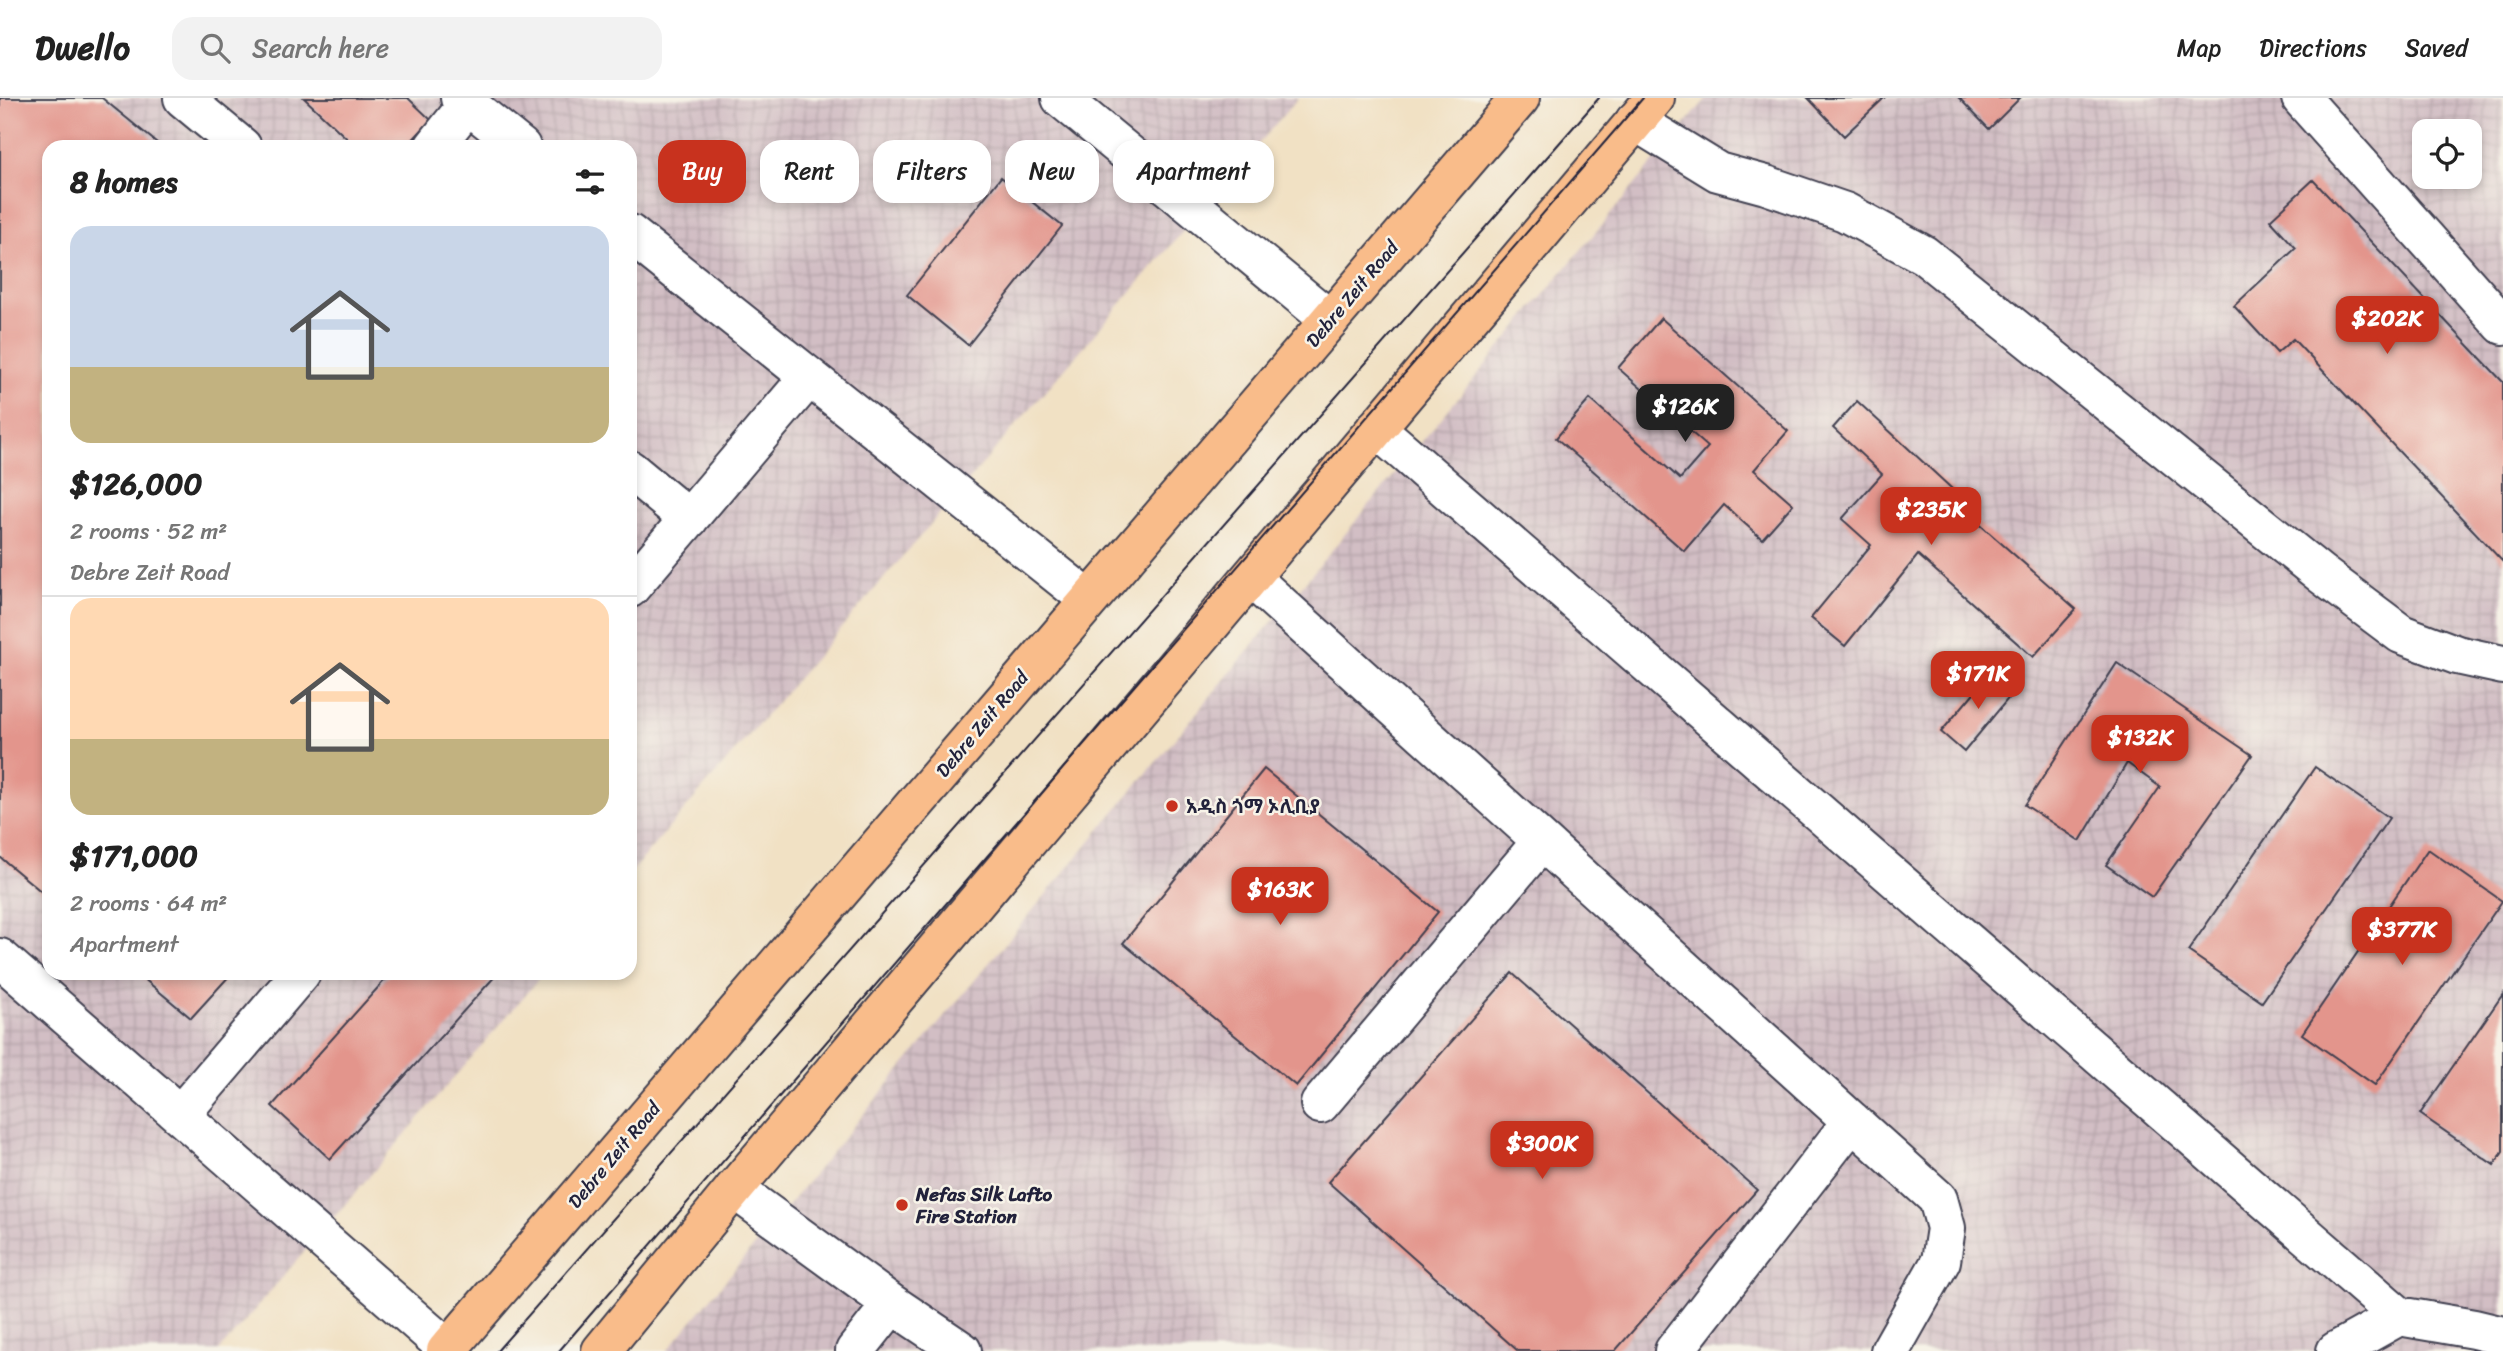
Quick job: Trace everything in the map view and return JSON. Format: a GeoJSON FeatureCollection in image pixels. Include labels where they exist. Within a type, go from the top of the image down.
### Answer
{"type":"FeatureCollection","features":[{"type":"Feature","properties":{"kind":"main road","name":"Debre Zeit Road"},"geometry":{"type":"LineString","coordinates":[[447,1350],[1520,98]]}},
{"type":"Feature","properties":{"kind":"main road"},"geometry":{"type":"LineString","coordinates":[[601,1351],[734,1189],[1645,110]]}},
{"type":"Feature","properties":{"kind":"lane"},"geometry":{"type":"LineString","coordinates":[[183,98],[234,140]]}},
{"type":"Feature","properties":{"kind":"lane"},"geometry":{"type":"LineString","coordinates":[[1061,98],[1330,320]]}},
{"type":"Feature","properties":{"kind":"lane"},"geometry":{"type":"LineString","coordinates":[[2301,98],[2503,325]]}},
{"type":"Feature","properties":{"kind":"lane"},"geometry":{"type":"LineString","coordinates":[[439,140],[464,101],[513,140]]}},
{"type":"Feature","properties":{"kind":"lane"},"geometry":{"type":"LineString","coordinates":[[1645,110],[1718,172],[1845,212],[1924,255],[2310,566],[2401,634],[2457,655],[2503,665]]}},
{"type":"Feature","properties":{"kind":"lane"},"geometry":{"type":"LineString","coordinates":[[637,240],[1088,599]]}},
{"type":"Feature","properties":{"kind":"lane"},"geometry":{"type":"LineString","coordinates":[[637,580],[810,377]]}},
{"type":"Feature","properties":{"kind":"lane"},"geometry":{"type":"LineString","coordinates":[[1376,428],[2399,1316],[2503,1336]]}},
{"type":"Feature","properties":{"kind":"lane"},"geometry":{"type":"LineString","coordinates":[[637,476],[689,519]]}},
{"type":"Feature","properties":{"kind":"lane"},"geometry":{"type":"LineString","coordinates":[[1251,578],[1938,1199],[1946,1228],[1941,1261],[1890,1351]]}},
{"type":"Feature","properties":{"kind":"lane"},"geometry":{"type":"LineString","coordinates":[[1320,1104],[1542,841]]}},
{"type":"Feature","properties":{"kind":"lane"},"geometry":{"type":"LineString","coordinates":[[0,958],[447,1350]]}},
{"type":"Feature","properties":{"kind":"lane"},"geometry":{"type":"LineString","coordinates":[[180,1115],[295,980]]}},
{"type":"Feature","properties":{"kind":"lane"},"geometry":{"type":"LineString","coordinates":[[1674,1351],[1852,1121]]}},
{"type":"Feature","properties":{"kind":"lane"},"geometry":{"type":"LineString","coordinates":[[734,1189],[892,1304],[962,1351]]}},
{"type":"Feature","properties":{"kind":"lane"},"geometry":{"type":"LineString","coordinates":[[855,1351],[892,1304]]}},
{"type":"Feature","properties":{"kind":"lane"},"geometry":{"type":"LineString","coordinates":[[2336,1351],[2399,1316]]}},
{"type":"Feature","properties":{"kind":"shaded area"},"geometry":{"type":"Polygon","coordinates":[[[0,98],[1298,98],[1262,140],[1113,140],[1113,203],[1207,203],[637,865],[637,140],[42,140],[42,980],[538,980],[219,1351],[0,1351],[0,98]]]}},
{"type":"Feature","properties":{"kind":"shaded area"},"geometry":{"type":"Polygon","coordinates":[[[1707,98],[2503,98],[2503,1351],[667,1351],[1707,98]]]}},
{"type":"Feature","properties":{"kind":"building"},"geometry":{"type":"Polygon","coordinates":[[[0,98],[102,98],[153,140],[42,140],[42,892],[0,857],[0,98]]]}},
{"type":"Feature","properties":{"kind":"building"},"geometry":{"type":"Polygon","coordinates":[[[304,98],[408,98],[431,120],[412,140],[349,140],[304,98]]]}},
{"type":"Feature","properties":{"kind":"building"},"geometry":{"type":"Polygon","coordinates":[[[1808,98],[1884,98],[1844,136],[1808,98]]]}},
{"type":"Feature","properties":{"kind":"building"},"geometry":{"type":"Polygon","coordinates":[[[1959,98],[2020,98],[1989,129],[1959,98]]]}},
{"type":"Feature","properties":{"kind":"building"},"geometry":{"type":"Polygon","coordinates":[[[1001,177],[1005,180],[1005,203],[1033,203],[1062,226],[968,345],[907,295],[980,203],[991,203],[991,190],[1001,177]]]}},
{"type":"Feature","properties":{"kind":"building"},"geometry":{"type":"Polygon","coordinates":[[[2313,180],[2503,382],[2503,562],[2293,339],[2277,353],[2234,306],[2296,248],[2270,220],[2313,180]]]}},
{"type":"Feature","properties":{"kind":"building"},"geometry":{"type":"Polygon","coordinates":[[[1661,318],[1788,431],[1754,470],[1793,504],[1762,539],[1724,505],[1684,551],[1556,438],[1590,399],[1680,479],[1708,447],[1618,368],[1661,318]]]}},
{"type":"Feature","properties":{"kind":"building"},"geometry":{"type":"Polygon","coordinates":[[[1857,401],[1964,500],[1960,507],[2076,609],[2033,657],[1918,555],[1845,646],[1811,618],[1871,545],[1842,519],[1882,474],[1833,428],[1857,401]]]}},
{"type":"Feature","properties":{"kind":"building"},"geometry":{"type":"Polygon","coordinates":[[[2117,663],[2252,755],[2152,897],[2106,865],[2160,787],[2127,763],[2080,841],[2025,805],[2117,663]]]}},
{"type":"Feature","properties":{"kind":"building"},"geometry":{"type":"Polygon","coordinates":[[[1993,670],[2016,689],[1964,752],[1941,732],[1993,670]]]}},
{"type":"Feature","properties":{"kind":"building"},"geometry":{"type":"Polygon","coordinates":[[[2315,767],[2389,818],[2262,1002],[2188,951],[2315,767]]]}},
{"type":"Feature","properties":{"kind":"building"},"geometry":{"type":"Polygon","coordinates":[[[1264,769],[1438,912],[1296,1086],[1123,943],[1264,769]]]}},
{"type":"Feature","properties":{"kind":"building"},"geometry":{"type":"Polygon","coordinates":[[[2428,849],[2502,901],[2375,1085],[2302,1034],[2428,849]]]}},
{"type":"Feature","properties":{"kind":"building"},"geometry":{"type":"Polygon","coordinates":[[[1512,973],[1757,1190],[1615,1351],[1518,1351],[1328,1182],[1512,973]]]}},
{"type":"Feature","properties":{"kind":"building"},"geometry":{"type":"Polygon","coordinates":[[[145,980],[226,980],[191,1018],[145,980]]]}},
{"type":"Feature","properties":{"kind":"building"},"geometry":{"type":"Polygon","coordinates":[[[385,980],[492,980],[330,1159],[272,1106],[385,980]]]}},
{"type":"Feature","properties":{"kind":"building"},"geometry":{"type":"Polygon","coordinates":[[[2503,994],[2503,1152],[2494,1165],[2420,1114],[2503,994]]]}},
{"type":"Feature","properties":{"kind":"tram line"},"geometry":{"type":"LineString","coordinates":[[497,1351],[1599,98]]}},
{"type":"Feature","properties":{"kind":"tram line"},"geometry":{"type":"LineString","coordinates":[[559,1351],[1643,98]]}},
{"type":"Feature","properties":{"kind":"place","name":"አዲስ ጎማ ኦሊቢያ"},"geometry":{"type":"Point","coordinates":[1172,806]}},
{"type":"Feature","properties":{"kind":"place","name":"Nefas Silk Lafto Fire Station"},"geometry":{"type":"Point","coordinates":[902,1205]}}]}
